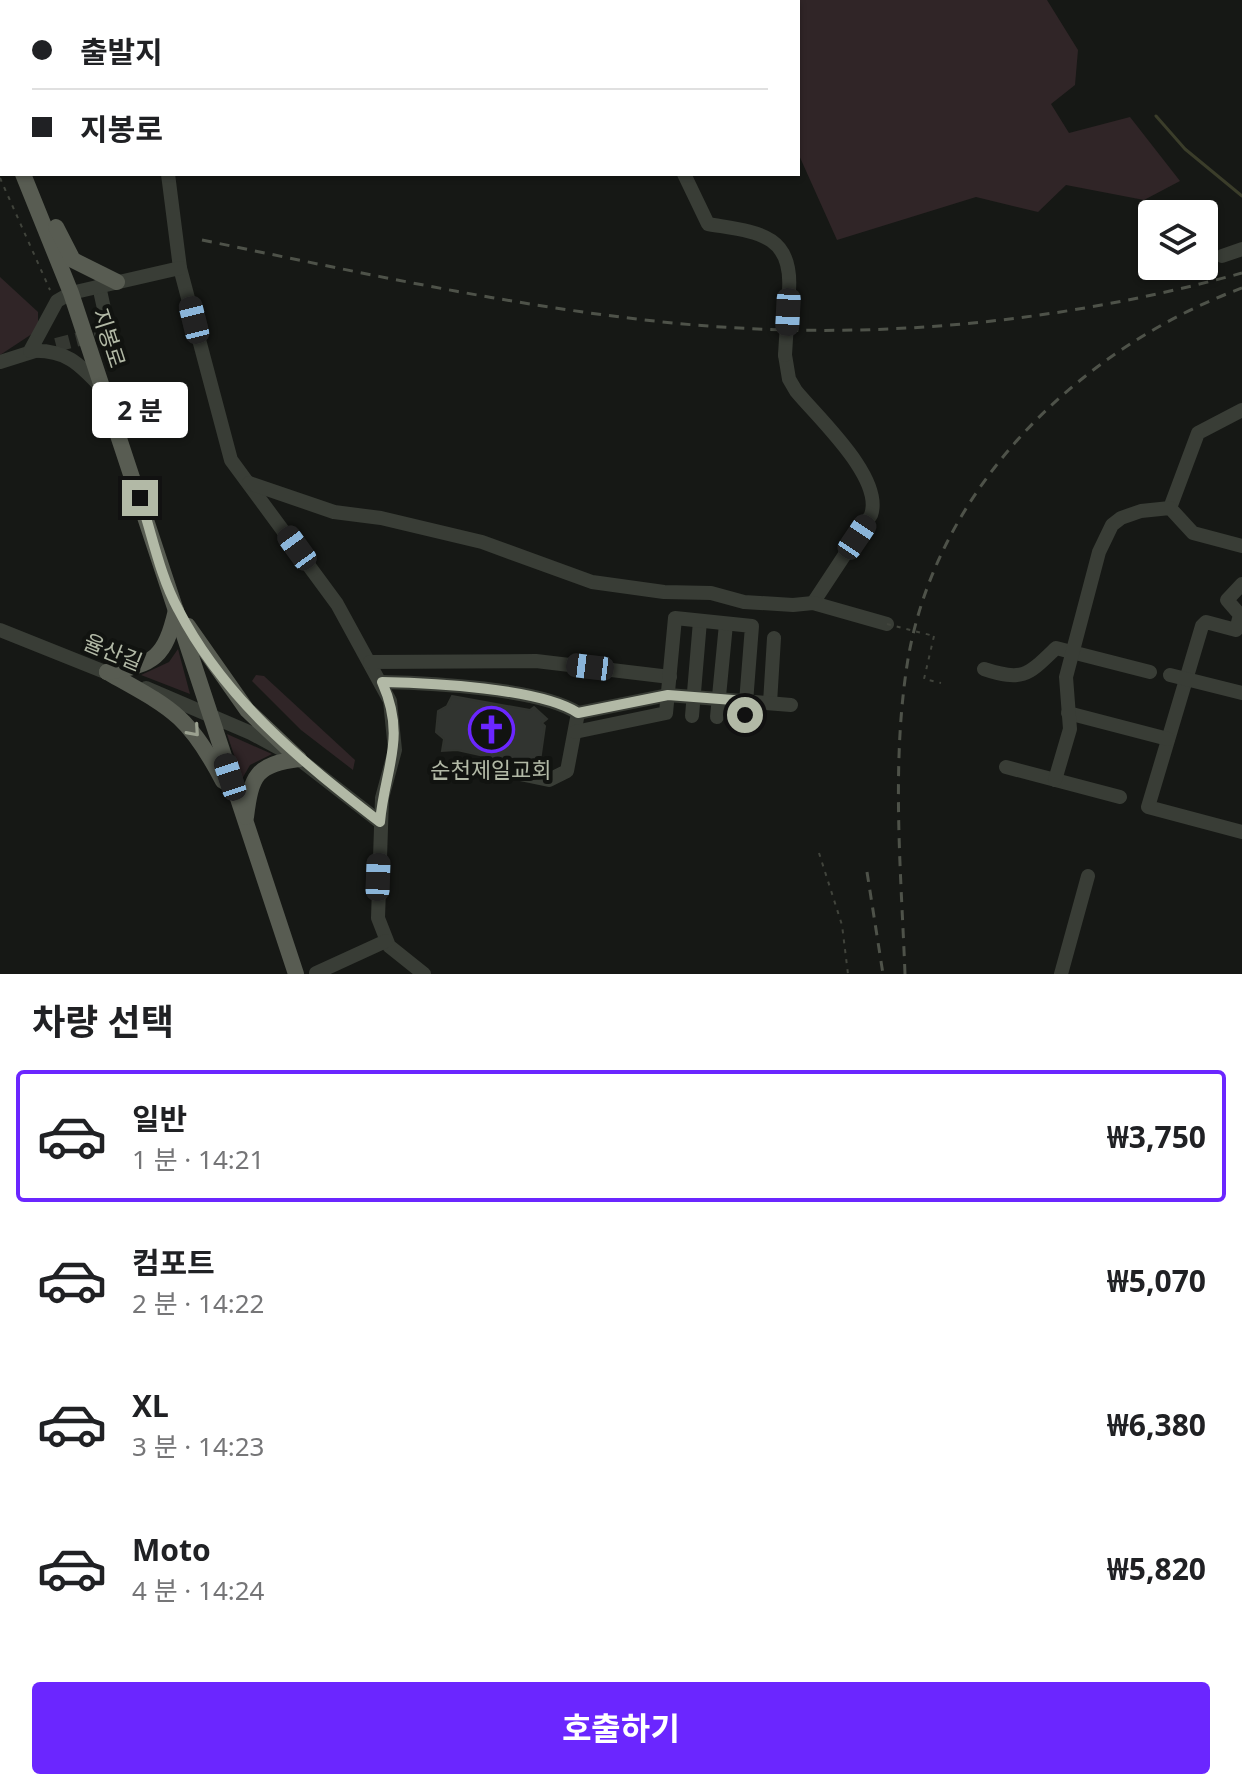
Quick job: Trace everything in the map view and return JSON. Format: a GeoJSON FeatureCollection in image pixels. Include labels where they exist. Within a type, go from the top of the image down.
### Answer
{"type":"FeatureCollection","features":[{"type":"Feature","properties":{"kind":"main road"},"geometry":{"type":"LineString","coordinates":[[26,181],[73,260],[117,282]]}},
{"type":"Feature","properties":{"kind":"main road","name":"지봉로"},"geometry":{"type":"LineString","coordinates":[[26,181],[71,293],[296,974]]}},
{"type":"Feature","properties":{"kind":"main road"},"geometry":{"type":"LineString","coordinates":[[107,672],[133,668],[161,652],[168,644],[177,608]]}},
{"type":"Feature","properties":{"kind":"main road"},"geometry":{"type":"LineString","coordinates":[[177,608],[247,710],[299,759]]}},
{"type":"Feature","properties":{"kind":"main road"},"geometry":{"type":"LineString","coordinates":[[107,672],[163,703],[191,727],[202,740],[245,825]]}},
{"type":"Feature","properties":{"kind":"main road"},"geometry":{"type":"LineString","coordinates":[[245,825],[253,780],[268,765],[299,759]]}},
{"type":"Feature","properties":{"kind":"street"},"geometry":{"type":"LineString","coordinates":[[168,176],[180,268],[234,466],[337,604],[390,701],[396,734],[380,822],[377,906],[386,941],[424,974]]}},
{"type":"Feature","properties":{"kind":"street"},"geometry":{"type":"LineString","coordinates":[[685,176],[708,224],[759,234],[784,251],[789,265],[785,355],[789,379],[866,476],[874,498],[871,515],[813,603]]}},
{"type":"Feature","properties":{"kind":"street"},"geometry":{"type":"LineString","coordinates":[[1222,256],[1242,249]]}},
{"type":"Feature","properties":{"kind":"street"},"geometry":{"type":"LineString","coordinates":[[30,351],[56,305],[71,293],[180,268]]}},
{"type":"Feature","properties":{"kind":"street"},"geometry":{"type":"LineString","coordinates":[[99,286],[107,322],[101,333]]}},
{"type":"Feature","properties":{"kind":"street"},"geometry":{"type":"LineString","coordinates":[[0,362],[56,345]]}},
{"type":"Feature","properties":{"kind":"street"},"geometry":{"type":"LineString","coordinates":[[30,351],[52,350],[66,354],[103,389]]}},
{"type":"Feature","properties":{"kind":"street"},"geometry":{"type":"LineString","coordinates":[[1170,508],[1198,433],[1242,410]]}},
{"type":"Feature","properties":{"kind":"street"},"geometry":{"type":"LineString","coordinates":[[249,483],[334,512],[381,518],[482,542],[592,582],[664,592],[711,593],[744,602],[813,603],[887,624]]}},
{"type":"Feature","properties":{"kind":"street"},"geometry":{"type":"LineString","coordinates":[[1170,508],[1193,533],[1242,546]]}},
{"type":"Feature","properties":{"kind":"street"},"geometry":{"type":"LineString","coordinates":[[1055,780],[1069,741],[1066,677],[1099,552],[1112,525],[1129,514],[1170,508]]}},
{"type":"Feature","properties":{"kind":"street"},"geometry":{"type":"LineString","coordinates":[[1242,584],[1227,600],[1240,615],[1236,630],[1206,622],[1202,626],[1148,807],[1242,832]]}},
{"type":"Feature","properties":{"kind":"street"},"geometry":{"type":"LineString","coordinates":[[575,732],[666,713],[675,618],[752,626],[746,708]]}},
{"type":"Feature","properties":{"kind":"street"},"geometry":{"type":"LineString","coordinates":[[692,716],[700,621]]}},
{"type":"Feature","properties":{"kind":"street"},"geometry":{"type":"LineString","coordinates":[[717,717],[726,624]]}},
{"type":"Feature","properties":{"kind":"street","name":"율산길"},"geometry":{"type":"LineString","coordinates":[[0,630],[210,715],[299,759],[380,822]]}},
{"type":"Feature","properties":{"kind":"street"},"geometry":{"type":"LineString","coordinates":[[770,703],[774,638]]}},
{"type":"Feature","properties":{"kind":"street"},"geometry":{"type":"LineString","coordinates":[[984,669],[1013,678],[1033,671],[1056,648],[1150,672]]}},
{"type":"Feature","properties":{"kind":"street"},"geometry":{"type":"LineString","coordinates":[[370,662],[536,661],[670,677]]}},
{"type":"Feature","properties":{"kind":"street"},"geometry":{"type":"LineString","coordinates":[[1170,675],[1242,693]]}},
{"type":"Feature","properties":{"kind":"street"},"geometry":{"type":"LineString","coordinates":[[382,682],[520,695],[563,703],[578,713],[668,695],[719,699],[746,708],[770,703],[791,705]]}},
{"type":"Feature","properties":{"kind":"street"},"geometry":{"type":"LineString","coordinates":[[520,774],[549,780],[567,771],[578,713]]}},
{"type":"Feature","properties":{"kind":"street"},"geometry":{"type":"LineString","coordinates":[[1068,713],[1168,739]]}},
{"type":"Feature","properties":{"kind":"street"},"geometry":{"type":"LineString","coordinates":[[1006,767],[1120,797]]}},
{"type":"Feature","properties":{"kind":"street"},"geometry":{"type":"LineString","coordinates":[[1061,974],[1088,876]]}},
{"type":"Feature","properties":{"kind":"street"},"geometry":{"type":"LineString","coordinates":[[316,973],[386,941]]}},
{"type":"Feature","properties":{"kind":"path"},"geometry":{"type":"LineString","coordinates":[[0,178],[56,305]]}},
{"type":"Feature","properties":{"kind":"path"},"geometry":{"type":"LineString","coordinates":[[887,624],[934,636],[924,679],[941,683]]}},
{"type":"Feature","properties":{"kind":"path"},"geometry":{"type":"LineString","coordinates":[[819,853],[842,925],[848,974]]}},
{"type":"Feature","properties":{"kind":"shaded area"},"geometry":{"type":"Polygon","coordinates":[[[800,0],[1047,0],[1078,50],[1075,85],[1051,104],[1069,133],[1130,117],[1180,181],[1144,200],[1066,185],[1038,212],[976,197],[837,240],[800,157],[800,0]]]}},
{"type":"Feature","properties":{"kind":"shaded area"},"geometry":{"type":"Polygon","coordinates":[[[0,277],[38,312],[38,330],[0,355],[0,277]]]}},
{"type":"Feature","properties":{"kind":"shaded area"},"geometry":{"type":"Polygon","coordinates":[[[178,649],[190,694],[141,675],[169,662],[178,649]]]}},
{"type":"Feature","properties":{"kind":"shaded area"},"geometry":{"type":"Polygon","coordinates":[[[256,675],[264,676],[355,760],[353,770],[301,730],[252,681],[256,675]]]}},
{"type":"Feature","properties":{"kind":"shaded area"},"geometry":{"type":"Polygon","coordinates":[[[227,734],[272,754],[250,765],[242,779],[227,734]]]}},
{"type":"Feature","properties":{"kind":"building","name":"순천제일교회"},"geometry":{"type":"Polygon","coordinates":[[[452,696],[530,710],[534,707],[547,719],[542,723],[545,726],[540,761],[529,766],[457,750],[442,751],[444,739],[436,732],[438,711],[447,706],[452,696]]]}},
{"type":"Feature","properties":{"kind":"waterway"},"geometry":{"type":"LineString","coordinates":[[1156,116],[1185,149],[1242,196]]}},
{"type":"Feature","properties":{"kind":"tunnel"},"geometry":{"type":"LineString","coordinates":[[56,345],[95,335]]}},
{"type":"Feature","properties":{"kind":"railway"},"geometry":{"type":"LineString","coordinates":[[202,240],[436,288],[554,308],[673,323],[745,328],[888,329],[960,324],[1102,305],[1242,273]]}},
{"type":"Feature","properties":{"kind":"railway"},"geometry":{"type":"LineString","coordinates":[[905,974],[899,816],[903,698],[908,659],[924,596],[950,536],[985,481],[1026,430],[1074,385],[1127,346],[1183,314],[1242,288]]}},
{"type":"Feature","properties":{"kind":"railway"},"geometry":{"type":"LineString","coordinates":[[867,872],[883,974]]}},
{"type":"Feature","properties":{"kind":"place","name":"순천제일교회"},"geometry":{"type":"Point","coordinates":[491,729]}},
{"type":"Feature","properties":{"kind":"route"},"geometry":{"type":"LineString","coordinates":[[140,498],[177,608],[247,710],[299,759],[380,822],[382,798],[393,764],[396,734],[390,701],[382,682],[520,695],[563,703],[578,713],[668,695],[746,701],[745,715]]}}]}
